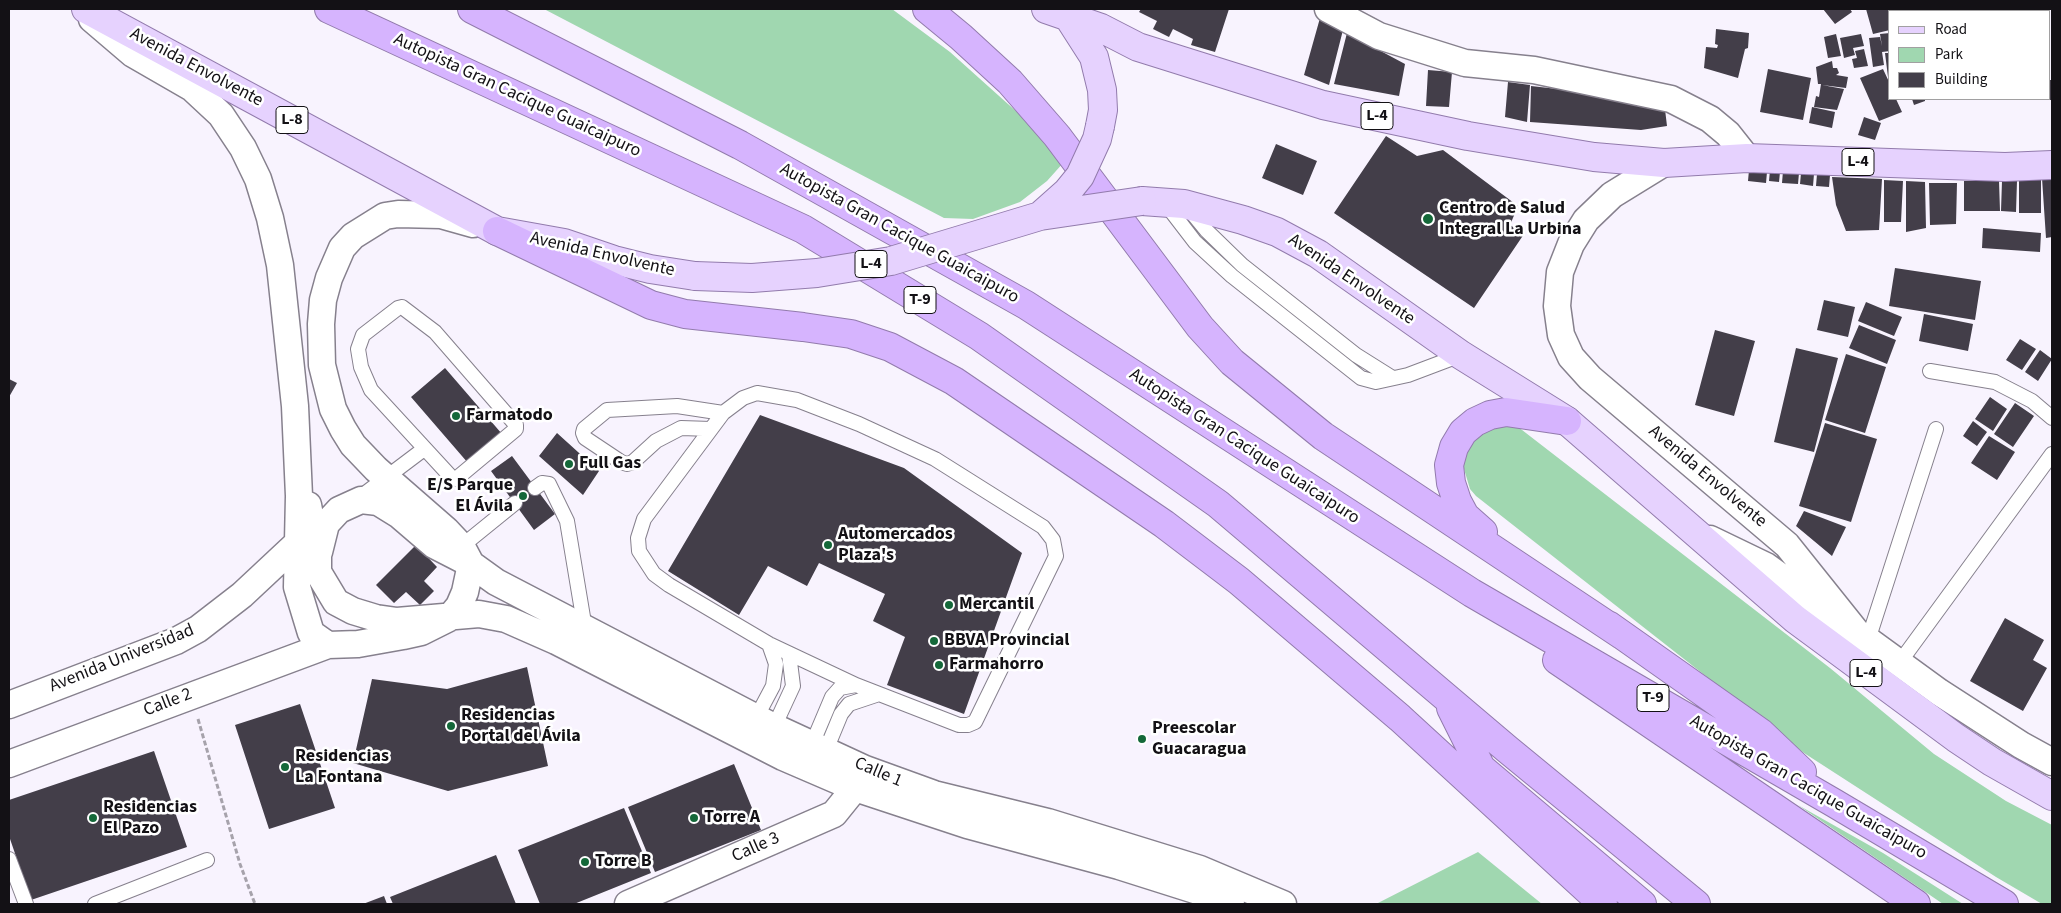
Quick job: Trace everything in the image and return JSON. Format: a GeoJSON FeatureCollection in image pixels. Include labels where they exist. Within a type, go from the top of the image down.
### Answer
{"type":"FeatureCollection","features":[{"type":"Feature","properties":{"kind":"highway","name":"Autopista Gran Cacique Guaicaipuro"},"geometry":{"type":"LineString","coordinates":[[329,9],[804,229],[980,336],[1218,504],[1445,698],[1696,904]]}},
{"type":"Feature","properties":{"kind":"highway","name":"Autopista Gran Cacique Guaicaipuro"},"geometry":{"type":"LineString","coordinates":[[472,9],[740,146],[1026,305],[1472,593],[2004,904]]}},
{"type":"Feature","properties":{"kind":"highway"},"geometry":{"type":"LineString","coordinates":[[927,9],[962,37],[1016,89],[1056,136],[1200,327],[1232,362],[1323,436],[1622,635],[1762,733],[1834,803]]}},
{"type":"Feature","properties":{"kind":"highway"},"geometry":{"type":"LineString","coordinates":[[498,231],[651,305],[685,314],[851,334],[890,347],[946,377],[1164,524],[1239,582],[1400,718],[1603,904]]}},
{"type":"Feature","properties":{"kind":"highway"},"geometry":{"type":"LineString","coordinates":[[1567,421],[1506,412],[1490,415],[1475,422],[1462,432],[1454,447],[1449,465],[1451,483],[1457,501],[1465,516],[1478,528],[1622,635]]}},
{"type":"Feature","properties":{"kind":"highway"},"geometry":{"type":"LineString","coordinates":[[1472,593],[1526,638],[1592,685],[1916,904]]}},
{"type":"Feature","properties":{"kind":"highway"},"geometry":{"type":"LineString","coordinates":[[1445,698],[1481,768],[1642,904]]}},
{"type":"Feature","properties":{"kind":"main road","name":"Avenida Envolvente"},"geometry":{"type":"LineString","coordinates":[[86,9],[498,231],[564,243],[650,269],[695,276],[752,278],[817,273],[891,261],[1040,216],[1164,202],[1277,232],[1318,254],[1461,355],[1567,421],[1795,619],[1881,685],[1992,762],[2052,796]]}},
{"type":"Feature","properties":{"kind":"main road","name":"L-4"},"geometry":{"type":"LineString","coordinates":[[1074,16],[1138,48],[1323,105],[1468,136],[1594,156],[1664,164],[1747,158],[2005,167],[2052,165]]}},
{"type":"Feature","properties":{"kind":"main road"},"geometry":{"type":"LineString","coordinates":[[1040,216],[1067,192],[1080,176],[1097,139],[1103,110],[1102,90],[1094,57],[1074,16]]}},
{"type":"Feature","properties":{"kind":"street"},"geometry":{"type":"LineString","coordinates":[[80,9],[133,54],[192,88],[222,115],[252,164],[270,218],[280,265],[296,406],[297,460],[309,543],[318,572],[326,587],[336,602],[353,611],[376,618],[397,621],[449,618],[459,606],[461,555],[446,530],[382,473],[354,445],[343,430],[333,409],[325,383],[320,346],[323,300],[335,260],[342,248],[353,236],[385,216],[398,214],[441,215],[498,231]]}},
{"type":"Feature","properties":{"kind":"street"},"geometry":{"type":"LineString","coordinates":[[1328,9],[1379,36],[1465,63],[1534,70],[1671,99],[1710,119],[1728,134],[1747,158]]}},
{"type":"Feature","properties":{"kind":"street","name":"Avenida Envolvente"},"geometry":{"type":"LineString","coordinates":[[1664,164],[1612,195],[1586,220],[1571,244],[1560,272],[1557,306],[1561,335],[1571,356],[1590,378],[1787,545],[1862,635]]}},
{"type":"Feature","properties":{"kind":"street"},"geometry":{"type":"LineString","coordinates":[[328,645],[311,633],[297,587],[309,543],[346,506],[370,500],[386,505],[434,545],[461,555]]}},
{"type":"Feature","properties":{"kind":"street","name":"Avenida Envolvente"},"geometry":{"type":"LineString","coordinates":[[1694,531],[1766,566],[1939,692],[2021,745],[2052,762]]}},
{"type":"Feature","properties":{"kind":"street","name":"Avenida Universidad"},"geometry":{"type":"LineString","coordinates":[[9,705],[176,641],[198,629],[309,543]]}},
{"type":"Feature","properties":{"kind":"street","name":"Calle 1"},"geometry":{"type":"LineString","coordinates":[[461,555],[496,582],[765,722],[816,759]]}},
{"type":"Feature","properties":{"kind":"street","name":"Calle 1"},"geometry":{"type":"LineString","coordinates":[[449,618],[479,614],[506,619],[549,638],[697,715],[932,804],[967,826],[1119,866],[1199,880],[1283,904]]}},
{"type":"Feature","properties":{"kind":"street","name":"Calle 2"},"geometry":{"type":"LineString","coordinates":[[9,764],[191,694],[328,645],[358,644],[412,634],[449,618]]}},
{"type":"Feature","properties":{"kind":"street","name":"Calle 3"},"geometry":{"type":"LineString","coordinates":[[628,904],[834,814],[860,778]]}},
{"type":"Feature","properties":{"kind":"street","name":"Calle 1"},"geometry":{"type":"LineString","coordinates":[[1199,880],[1231,904]]}},
{"type":"Feature","properties":{"kind":"lane"},"geometry":{"type":"LineString","coordinates":[[1164,202],[1195,242],[1232,276],[1361,378],[1376,382],[1408,375],[1461,355]]}},
{"type":"Feature","properties":{"kind":"lane"},"geometry":{"type":"LineString","coordinates":[[1164,202],[1207,231],[1242,264],[1356,355],[1392,377]]}},
{"type":"Feature","properties":{"kind":"lane"},"geometry":{"type":"LineString","coordinates":[[402,307],[435,332],[516,425],[516,429],[456,479],[452,478],[424,449],[371,390],[358,355],[359,342],[363,335],[398,308],[402,307]]}},
{"type":"Feature","properties":{"kind":"lane"},"geometry":{"type":"LineString","coordinates":[[1930,371],[1995,382],[2032,401],[2052,418]]}},
{"type":"Feature","properties":{"kind":"lane"},"geometry":{"type":"LineString","coordinates":[[757,393],[797,400],[859,424],[935,459],[1043,527],[1053,540],[1056,556],[975,722],[968,725],[960,725],[856,685],[789,654],[662,580],[646,566],[639,551],[638,538],[644,519],[723,413],[743,398],[757,393]]}},
{"type":"Feature","properties":{"kind":"lane"},"geometry":{"type":"LineString","coordinates":[[711,429],[681,428],[656,441],[632,462],[626,464],[585,438],[583,433],[584,429],[607,410],[677,406],[723,413]]}},
{"type":"Feature","properties":{"kind":"lane"},"geometry":{"type":"LineString","coordinates":[[1862,635],[1936,429]]}},
{"type":"Feature","properties":{"kind":"lane"},"geometry":{"type":"LineString","coordinates":[[346,506],[382,473],[424,449]]}},
{"type":"Feature","properties":{"kind":"lane"},"geometry":{"type":"LineString","coordinates":[[1900,662],[2052,454]]}},
{"type":"Feature","properties":{"kind":"lane"},"geometry":{"type":"LineString","coordinates":[[535,488],[542,483],[549,484],[567,521],[585,629]]}},
{"type":"Feature","properties":{"kind":"lane"},"geometry":{"type":"LineString","coordinates":[[461,555],[515,504]]}},
{"type":"Feature","properties":{"kind":"lane"},"geometry":{"type":"LineString","coordinates":[[765,722],[776,664],[769,644]]}},
{"type":"Feature","properties":{"kind":"lane"},"geometry":{"type":"LineString","coordinates":[[765,722],[793,686],[789,654]]}},
{"type":"Feature","properties":{"kind":"lane"},"geometry":{"type":"LineString","coordinates":[[816,759],[832,697],[840,688],[856,685]]}},
{"type":"Feature","properties":{"kind":"lane"},"geometry":{"type":"LineString","coordinates":[[816,759],[841,714],[849,704],[879,694]]}},
{"type":"Feature","properties":{"kind":"lane"},"geometry":{"type":"LineString","coordinates":[[9,859],[26,904]]}},
{"type":"Feature","properties":{"kind":"lane"},"geometry":{"type":"LineString","coordinates":[[95,904],[207,860]]}},
{"type":"Feature","properties":{"kind":"path"},"geometry":{"type":"LineString","coordinates":[[191,694],[240,864],[255,904]]}},
{"type":"Feature","properties":{"kind":"green space"},"geometry":{"type":"Polygon","coordinates":[[[544,9],[892,9],[950,52],[1018,113],[1064,162],[1047,181],[1020,202],[973,219],[944,218],[544,9]]]}},
{"type":"Feature","properties":{"kind":"green space"},"geometry":{"type":"Polygon","coordinates":[[[1513,423],[1830,668],[1934,754],[2006,801],[2052,825],[2052,904],[2042,904],[1996,877],[1804,753],[1476,496],[1470,489],[1464,469],[1464,460],[1469,443],[1489,429],[1513,423]]]}},
{"type":"Feature","properties":{"kind":"green space"},"geometry":{"type":"Polygon","coordinates":[[[1798,805],[1883,853],[1963,904],[1943,904],[1798,805]]]}},
{"type":"Feature","properties":{"kind":"green space"},"geometry":{"type":"Polygon","coordinates":[[[1478,852],[1542,904],[1376,904],[1478,852]]]}},
{"type":"Feature","properties":{"kind":"building"},"geometry":{"type":"Polygon","coordinates":[[[1141,9],[1229,9],[1215,52],[1191,45],[1193,39],[1173,29],[1169,37],[1153,29],[1157,21],[1139,12],[1141,9]]]}},
{"type":"Feature","properties":{"kind":"building"},"geometry":{"type":"Polygon","coordinates":[[[1823,9],[1850,9],[1852,12],[1835,24],[1823,9]]]}},
{"type":"Feature","properties":{"kind":"building"},"geometry":{"type":"Polygon","coordinates":[[[1866,9],[1898,9],[1888,10],[1888,30],[1873,34],[1866,9]]]}},
{"type":"Feature","properties":{"kind":"building"},"geometry":{"type":"Polygon","coordinates":[[[1939,9],[1957,9],[1957,10],[1939,9]]]}},
{"type":"Feature","properties":{"kind":"building"},"geometry":{"type":"Polygon","coordinates":[[[2008,9],[2028,9],[2028,10],[2008,9]]]}},
{"type":"Feature","properties":{"kind":"building"},"geometry":{"type":"Polygon","coordinates":[[[2029,9],[2049,9],[2048,10],[2029,9]]]}},
{"type":"Feature","properties":{"kind":"building"},"geometry":{"type":"Polygon","coordinates":[[[1320,18],[1343,30],[1329,85],[1304,75],[1320,18]]]}},
{"type":"Feature","properties":{"kind":"building"},"geometry":{"type":"Polygon","coordinates":[[[1716,29],[1749,33],[1748,48],[1745,49],[1738,78],[1704,68],[1706,47],[1717,48],[1718,45],[1715,44],[1716,29]]]}},
{"type":"Feature","properties":{"kind":"building"},"geometry":{"type":"Polygon","coordinates":[[[1347,33],[1405,64],[1399,96],[1334,84],[1347,33]]]}},
{"type":"Feature","properties":{"kind":"building"},"geometry":{"type":"Polygon","coordinates":[[[1888,33],[1888,51],[1882,52],[1884,65],[1873,67],[1869,38],[1880,37],[1882,46],[1880,34],[1888,33]]]}},
{"type":"Feature","properties":{"kind":"building"},"geometry":{"type":"Polygon","coordinates":[[[1836,34],[1841,56],[1828,58],[1824,37],[1836,34]]]}},
{"type":"Feature","properties":{"kind":"building"},"geometry":{"type":"Polygon","coordinates":[[[1861,34],[1864,46],[1853,48],[1855,55],[1844,58],[1840,38],[1861,34]]]}},
{"type":"Feature","properties":{"kind":"building"},"geometry":{"type":"Polygon","coordinates":[[[1864,49],[1868,66],[1854,68],[1852,59],[1857,58],[1855,51],[1864,49]]]}},
{"type":"Feature","properties":{"kind":"building"},"geometry":{"type":"Polygon","coordinates":[[[1885,53],[1888,53],[1888,77],[1885,53]]]}},
{"type":"Feature","properties":{"kind":"building"},"geometry":{"type":"Polygon","coordinates":[[[1832,61],[1833,68],[1837,68],[1839,73],[1836,75],[1848,77],[1846,88],[1822,85],[1844,89],[1837,110],[1814,107],[1816,96],[1819,97],[1821,84],[1818,84],[1816,67],[1832,61]]]}},
{"type":"Feature","properties":{"kind":"building"},"geometry":{"type":"Polygon","coordinates":[[[1768,69],[1811,78],[1803,120],[1760,112],[1768,69]]]}},
{"type":"Feature","properties":{"kind":"building"},"geometry":{"type":"Polygon","coordinates":[[[1883,69],[1888,80],[1888,100],[1896,100],[1902,112],[1879,121],[1860,78],[1883,69]]]}},
{"type":"Feature","properties":{"kind":"building"},"geometry":{"type":"Polygon","coordinates":[[[1428,70],[1452,72],[1449,107],[1426,106],[1428,70]]]}},
{"type":"Feature","properties":{"kind":"building"},"geometry":{"type":"Polygon","coordinates":[[[2051,80],[2052,80],[2051,100],[2051,80]]]}},
{"type":"Feature","properties":{"kind":"building"},"geometry":{"type":"Polygon","coordinates":[[[1508,82],[1530,85],[1527,122],[1505,117],[1508,82]]]}},
{"type":"Feature","properties":{"kind":"building"},"geometry":{"type":"Polygon","coordinates":[[[1531,86],[1664,101],[1667,126],[1641,130],[1530,122],[1531,86]]]}},
{"type":"Feature","properties":{"kind":"building"},"geometry":{"type":"Polygon","coordinates":[[[1912,100],[1925,100],[1925,101],[1914,105],[1912,100]]]}},
{"type":"Feature","properties":{"kind":"building"},"geometry":{"type":"Polygon","coordinates":[[[1812,107],[1835,112],[1832,128],[1809,123],[1812,107]]]}},
{"type":"Feature","properties":{"kind":"building"},"geometry":{"type":"Polygon","coordinates":[[[1864,117],[1881,123],[1875,140],[1858,135],[1864,117]]]}},
{"type":"Feature","properties":{"kind":"building","name":"Centro de Salud Integral La Urbina"},"geometry":{"type":"Polygon","coordinates":[[[1386,136],[1417,156],[1443,150],[1518,206],[1510,225],[1524,234],[1474,308],[1334,213],[1386,136]]]}},
{"type":"Feature","properties":{"kind":"building"},"geometry":{"type":"Polygon","coordinates":[[[1276,144],[1317,161],[1303,195],[1262,178],[1276,144]]]}},
{"type":"Feature","properties":{"kind":"building"},"geometry":{"type":"Polygon","coordinates":[[[1749,170],[1767,172],[1766,183],[1748,181],[1749,170]]]}},
{"type":"Feature","properties":{"kind":"building"},"geometry":{"type":"Polygon","coordinates":[[[1770,170],[1780,172],[1779,182],[1769,181],[1770,170]]]}},
{"type":"Feature","properties":{"kind":"building"},"geometry":{"type":"Polygon","coordinates":[[[1783,171],[1799,173],[1798,184],[1782,183],[1783,171]]]}},
{"type":"Feature","properties":{"kind":"building"},"geometry":{"type":"Polygon","coordinates":[[[1801,173],[1814,174],[1813,186],[1800,184],[1801,173]]]}},
{"type":"Feature","properties":{"kind":"building"},"geometry":{"type":"Polygon","coordinates":[[[1817,174],[1830,175],[1829,187],[1816,186],[1817,174]]]}},
{"type":"Feature","properties":{"kind":"building"},"geometry":{"type":"Polygon","coordinates":[[[1832,177],[1882,179],[1879,230],[1846,231],[1836,205],[1832,177]]]}},
{"type":"Feature","properties":{"kind":"building"},"geometry":{"type":"Polygon","coordinates":[[[2042,178],[2052,178],[2052,237],[2046,238],[2042,178]]]}},
{"type":"Feature","properties":{"kind":"building"},"geometry":{"type":"Polygon","coordinates":[[[1884,180],[1903,181],[1901,222],[1884,222],[1884,180]]]}},
{"type":"Feature","properties":{"kind":"building"},"geometry":{"type":"Polygon","coordinates":[[[2019,180],[2041,180],[2041,213],[2019,213],[2019,180]]]}},
{"type":"Feature","properties":{"kind":"building"},"geometry":{"type":"Polygon","coordinates":[[[1906,181],[1925,182],[1926,228],[1906,232],[1906,181]]]}},
{"type":"Feature","properties":{"kind":"building"},"geometry":{"type":"Polygon","coordinates":[[[1964,181],[1999,181],[2000,211],[1964,211],[1964,181]]]}},
{"type":"Feature","properties":{"kind":"building"},"geometry":{"type":"Polygon","coordinates":[[[2002,181],[2017,181],[2016,212],[2001,211],[2002,181]]]}},
{"type":"Feature","properties":{"kind":"building"},"geometry":{"type":"Polygon","coordinates":[[[1929,183],[1957,183],[1956,224],[1930,225],[1929,183]]]}},
{"type":"Feature","properties":{"kind":"building"},"geometry":{"type":"Polygon","coordinates":[[[1983,228],[2041,233],[2040,252],[1982,248],[1983,228]]]}},
{"type":"Feature","properties":{"kind":"building"},"geometry":{"type":"Polygon","coordinates":[[[1895,268],[1981,281],[1975,320],[1889,306],[1895,268]]]}},
{"type":"Feature","properties":{"kind":"building"},"geometry":{"type":"Polygon","coordinates":[[[1824,300],[1855,307],[1848,337],[1817,330],[1824,300]]]}},
{"type":"Feature","properties":{"kind":"building"},"geometry":{"type":"Polygon","coordinates":[[[1866,302],[1902,317],[1894,336],[1858,321],[1866,302]]]}},
{"type":"Feature","properties":{"kind":"building"},"geometry":{"type":"Polygon","coordinates":[[[1924,314],[1973,324],[1968,351],[1919,341],[1924,314]]]}},
{"type":"Feature","properties":{"kind":"building"},"geometry":{"type":"Polygon","coordinates":[[[1859,325],[1896,340],[1887,364],[1849,348],[1859,325]]]}},
{"type":"Feature","properties":{"kind":"building"},"geometry":{"type":"Polygon","coordinates":[[[1715,330],[1755,341],[1734,416],[1695,405],[1715,330]]]}},
{"type":"Feature","properties":{"kind":"building"},"geometry":{"type":"Polygon","coordinates":[[[2020,339],[2036,349],[2022,370],[2006,360],[2020,339]]]}},
{"type":"Feature","properties":{"kind":"building"},"geometry":{"type":"Polygon","coordinates":[[[1796,348],[1838,358],[1814,452],[1774,442],[1796,348]]]}},
{"type":"Feature","properties":{"kind":"building"},"geometry":{"type":"Polygon","coordinates":[[[2040,350],[2052,359],[2038,381],[2025,372],[2040,350]]]}},
{"type":"Feature","properties":{"kind":"building"},"geometry":{"type":"Polygon","coordinates":[[[1846,354],[1886,367],[1865,433],[1825,420],[1846,354]]]}},
{"type":"Feature","properties":{"kind":"building","name":"Farmatodo"},"geometry":{"type":"Polygon","coordinates":[[[445,368],[502,434],[468,463],[411,397],[445,368]]]}},
{"type":"Feature","properties":{"kind":"building"},"geometry":{"type":"Polygon","coordinates":[[[9,379],[17,383],[9,397],[9,379]]]}},
{"type":"Feature","properties":{"kind":"building"},"geometry":{"type":"Polygon","coordinates":[[[1990,397],[2007,409],[1993,431],[1975,419],[1990,397]]]}},
{"type":"Feature","properties":{"kind":"building"},"geometry":{"type":"Polygon","coordinates":[[[2015,403],[2034,416],[2013,447],[1994,434],[2015,403]]]}},
{"type":"Feature","properties":{"kind":"building"},"geometry":{"type":"Polygon","coordinates":[[[760,415],[904,468],[1022,553],[964,714],[887,685],[905,637],[873,621],[885,594],[819,563],[807,586],[768,566],[739,615],[668,571],[760,415]]]}},
{"type":"Feature","properties":{"kind":"building"},"geometry":{"type":"Polygon","coordinates":[[[1973,421],[1987,432],[1977,446],[1963,436],[1973,421]]]}},
{"type":"Feature","properties":{"kind":"building"},"geometry":{"type":"Polygon","coordinates":[[[1825,423],[1877,439],[1851,522],[1799,506],[1825,423]]]}},
{"type":"Feature","properties":{"kind":"building","name":"Full Gas"},"geometry":{"type":"Polygon","coordinates":[[[557,433],[599,471],[583,495],[539,456],[557,433]]]}},
{"type":"Feature","properties":{"kind":"building"},"geometry":{"type":"Polygon","coordinates":[[[1989,436],[2015,452],[1997,480],[1971,463],[1989,436]]]}},
{"type":"Feature","properties":{"kind":"building"},"geometry":{"type":"Polygon","coordinates":[[[512,456],[555,514],[534,530],[491,471],[512,456]]]}},
{"type":"Feature","properties":{"kind":"building"},"geometry":{"type":"Polygon","coordinates":[[[1804,511],[1846,527],[1832,556],[1796,526],[1804,511]]]}},
{"type":"Feature","properties":{"kind":"building"},"geometry":{"type":"Polygon","coordinates":[[[416,545],[437,567],[424,581],[434,591],[420,605],[406,592],[394,603],[376,585],[416,545]]]}},
{"type":"Feature","properties":{"kind":"building"},"geometry":{"type":"Polygon","coordinates":[[[2005,618],[2044,640],[2033,660],[2047,668],[2023,711],[1970,681],[2005,618]]]}},
{"type":"Feature","properties":{"kind":"building","name":"Residencias Portal del Ávila"},"geometry":{"type":"Polygon","coordinates":[[[527,667],[548,766],[448,791],[353,763],[372,679],[447,689],[527,667]]]}},
{"type":"Feature","properties":{"kind":"building","name":"Residencias La Fontana"},"geometry":{"type":"Polygon","coordinates":[[[300,704],[335,808],[269,829],[235,725],[300,704]]]}},
{"type":"Feature","properties":{"kind":"building","name":"Residencias El Pazo"},"geometry":{"type":"Polygon","coordinates":[[[154,751],[187,847],[31,900],[9,836],[9,800],[154,751]]]}},
{"type":"Feature","properties":{"kind":"building","name":"Torre A"},"geometry":{"type":"Polygon","coordinates":[[[734,764],[761,830],[655,872],[628,807],[734,764]]]}},
{"type":"Feature","properties":{"kind":"building","name":"Torre B"},"geometry":{"type":"Polygon","coordinates":[[[624,808],[651,873],[574,904],[540,904],[518,850],[624,808]]]}},
{"type":"Feature","properties":{"kind":"building"},"geometry":{"type":"Polygon","coordinates":[[[496,855],[516,904],[393,904],[390,897],[496,855]]]}},
{"type":"Feature","properties":{"kind":"building"},"geometry":{"type":"Polygon","coordinates":[[[384,896],[387,904],[363,904],[384,896]]]}},
{"type":"Feature","properties":{"kind":"place","name":"Centro de Salud Integral La Urbina"},"geometry":{"type":"Point","coordinates":[1428,219]}},
{"type":"Feature","properties":{"kind":"place","name":"Farmatodo"},"geometry":{"type":"Point","coordinates":[456,416]}},
{"type":"Feature","properties":{"kind":"place","name":"Full Gas"},"geometry":{"type":"Point","coordinates":[569,464]}},
{"type":"Feature","properties":{"kind":"place","name":"E/S Parque El Ávila"},"geometry":{"type":"Point","coordinates":[523,496]}},
{"type":"Feature","properties":{"kind":"place","name":"Automercados Plaza's"},"geometry":{"type":"Point","coordinates":[828,545]}},
{"type":"Feature","properties":{"kind":"place","name":"Mercantil"},"geometry":{"type":"Point","coordinates":[949,605]}},
{"type":"Feature","properties":{"kind":"place","name":"BBVA Provincial"},"geometry":{"type":"Point","coordinates":[934,641]}},
{"type":"Feature","properties":{"kind":"place","name":"Farmahorro"},"geometry":{"type":"Point","coordinates":[939,665]}},
{"type":"Feature","properties":{"kind":"place","name":"Residencias Portal del Ávila"},"geometry":{"type":"Point","coordinates":[451,726]}},
{"type":"Feature","properties":{"kind":"place","name":"Preescolar Guacaragua"},"geometry":{"type":"Point","coordinates":[1142,739]}},
{"type":"Feature","properties":{"kind":"place","name":"Residencias La Fontana"},"geometry":{"type":"Point","coordinates":[285,767]}},
{"type":"Feature","properties":{"kind":"place","name":"Residencias El Pazo"},"geometry":{"type":"Point","coordinates":[93,818]}},
{"type":"Feature","properties":{"kind":"place","name":"Torre A"},"geometry":{"type":"Point","coordinates":[694,818]}},
{"type":"Feature","properties":{"kind":"place","name":"Torre B"},"geometry":{"type":"Point","coordinates":[585,862]}}]}
